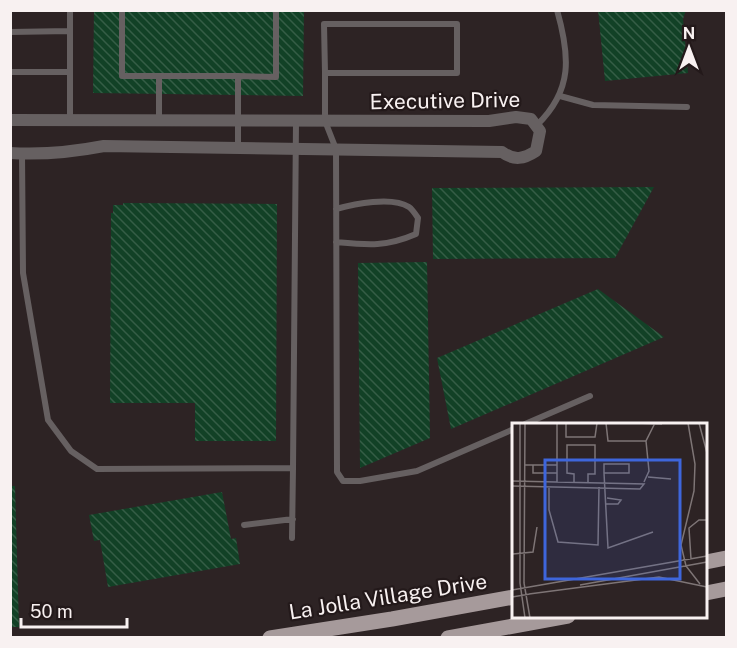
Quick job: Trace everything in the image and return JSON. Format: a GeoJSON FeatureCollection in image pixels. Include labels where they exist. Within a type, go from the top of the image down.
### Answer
{"type":"FeatureCollection","features":[{"type":"Feature","properties":{"kind":"main road"},"geometry":{"type":"LineString","coordinates":[[707,562],[726,558]]}},
{"type":"Feature","properties":{"kind":"main road"},"geometry":{"type":"LineString","coordinates":[[707,592],[726,589]]}},
{"type":"Feature","properties":{"kind":"main road","name":"La Jolla Village Drive"},"geometry":{"type":"LineString","coordinates":[[270,638],[512,597]]}},
{"type":"Feature","properties":{"kind":"main road"},"geometry":{"type":"LineString","coordinates":[[448,638],[557,618]]}},
{"type":"Feature","properties":{"kind":"street","name":"Executive Drive"},"geometry":{"type":"LineString","coordinates":[[10,120],[489,121],[516,117],[531,119],[540,131],[536,151],[523,158],[509,157],[502,152],[104,146],[79,151],[16,154]]}},
{"type":"Feature","properties":{"kind":"lane"},"geometry":{"type":"LineString","coordinates":[[70,10],[70,121]]}},
{"type":"Feature","properties":{"kind":"lane"},"geometry":{"type":"LineString","coordinates":[[122,10],[122,76],[276,76],[276,10]]}},
{"type":"Feature","properties":{"kind":"lane"},"geometry":{"type":"LineString","coordinates":[[537,125],[550,112],[560,96],[566,61],[564,37],[557,10]]}},
{"type":"Feature","properties":{"kind":"lane"},"geometry":{"type":"LineString","coordinates":[[325,73],[457,74],[458,24],[324,24],[325,121],[336,149],[337,472],[343,481],[360,481],[417,471],[512,429]]}},
{"type":"Feature","properties":{"kind":"lane"},"geometry":{"type":"LineString","coordinates":[[10,32],[70,31]]}},
{"type":"Feature","properties":{"kind":"lane"},"geometry":{"type":"LineString","coordinates":[[10,72],[70,72]]}},
{"type":"Feature","properties":{"kind":"lane"},"geometry":{"type":"LineString","coordinates":[[159,76],[159,121]]}},
{"type":"Feature","properties":{"kind":"lane"},"geometry":{"type":"LineString","coordinates":[[238,76],[238,148]]}},
{"type":"Feature","properties":{"kind":"lane"},"geometry":{"type":"LineString","coordinates":[[560,96],[593,105],[687,107]]}},
{"type":"Feature","properties":{"kind":"lane"},"geometry":{"type":"LineString","coordinates":[[292,538],[296,122]]}},
{"type":"Feature","properties":{"kind":"lane"},"geometry":{"type":"LineString","coordinates":[[16,154],[23,273],[48,420],[71,451],[97,469],[293,468]]}},
{"type":"Feature","properties":{"kind":"lane"},"geometry":{"type":"LineString","coordinates":[[336,209],[363,202],[389,202],[409,207],[418,218],[416,234],[397,242],[373,246],[336,242]]}},
{"type":"Feature","properties":{"kind":"lane"},"geometry":{"type":"LineString","coordinates":[[527,423],[590,396]]}},
{"type":"Feature","properties":{"kind":"lane"},"geometry":{"type":"LineString","coordinates":[[244,525],[293,519]]}},
{"type":"Feature","properties":{"kind":"building"},"geometry":{"type":"Polygon","coordinates":[[[94,10],[304,10],[303,96],[93,93],[94,10]]]}},
{"type":"Feature","properties":{"kind":"building"},"geometry":{"type":"Polygon","coordinates":[[[598,10],[686,10],[683,19],[688,73],[605,81],[598,10]]]}},
{"type":"Feature","properties":{"kind":"building"},"geometry":{"type":"Polygon","coordinates":[[[654,187],[615,258],[433,259],[432,188],[654,187]]]}},
{"type":"Feature","properties":{"kind":"building"},"geometry":{"type":"Polygon","coordinates":[[[123,203],[277,204],[276,441],[195,441],[195,403],[110,403],[111,213],[113,213],[113,205],[123,205],[123,203]]]}},
{"type":"Feature","properties":{"kind":"building"},"geometry":{"type":"Polygon","coordinates":[[[427,262],[430,438],[360,468],[358,263],[427,262]]]}},
{"type":"Feature","properties":{"kind":"building"},"geometry":{"type":"Polygon","coordinates":[[[598,289],[664,337],[451,429],[437,358],[598,289]]]}},
{"type":"Feature","properties":{"kind":"building"},"geometry":{"type":"Polygon","coordinates":[[[10,486],[15,486],[19,627],[10,627],[10,486]]]}},
{"type":"Feature","properties":{"kind":"building"},"geometry":{"type":"Polygon","coordinates":[[[222,492],[231,539],[236,538],[240,564],[108,587],[100,540],[94,541],[89,515],[222,492]]]}}]}
